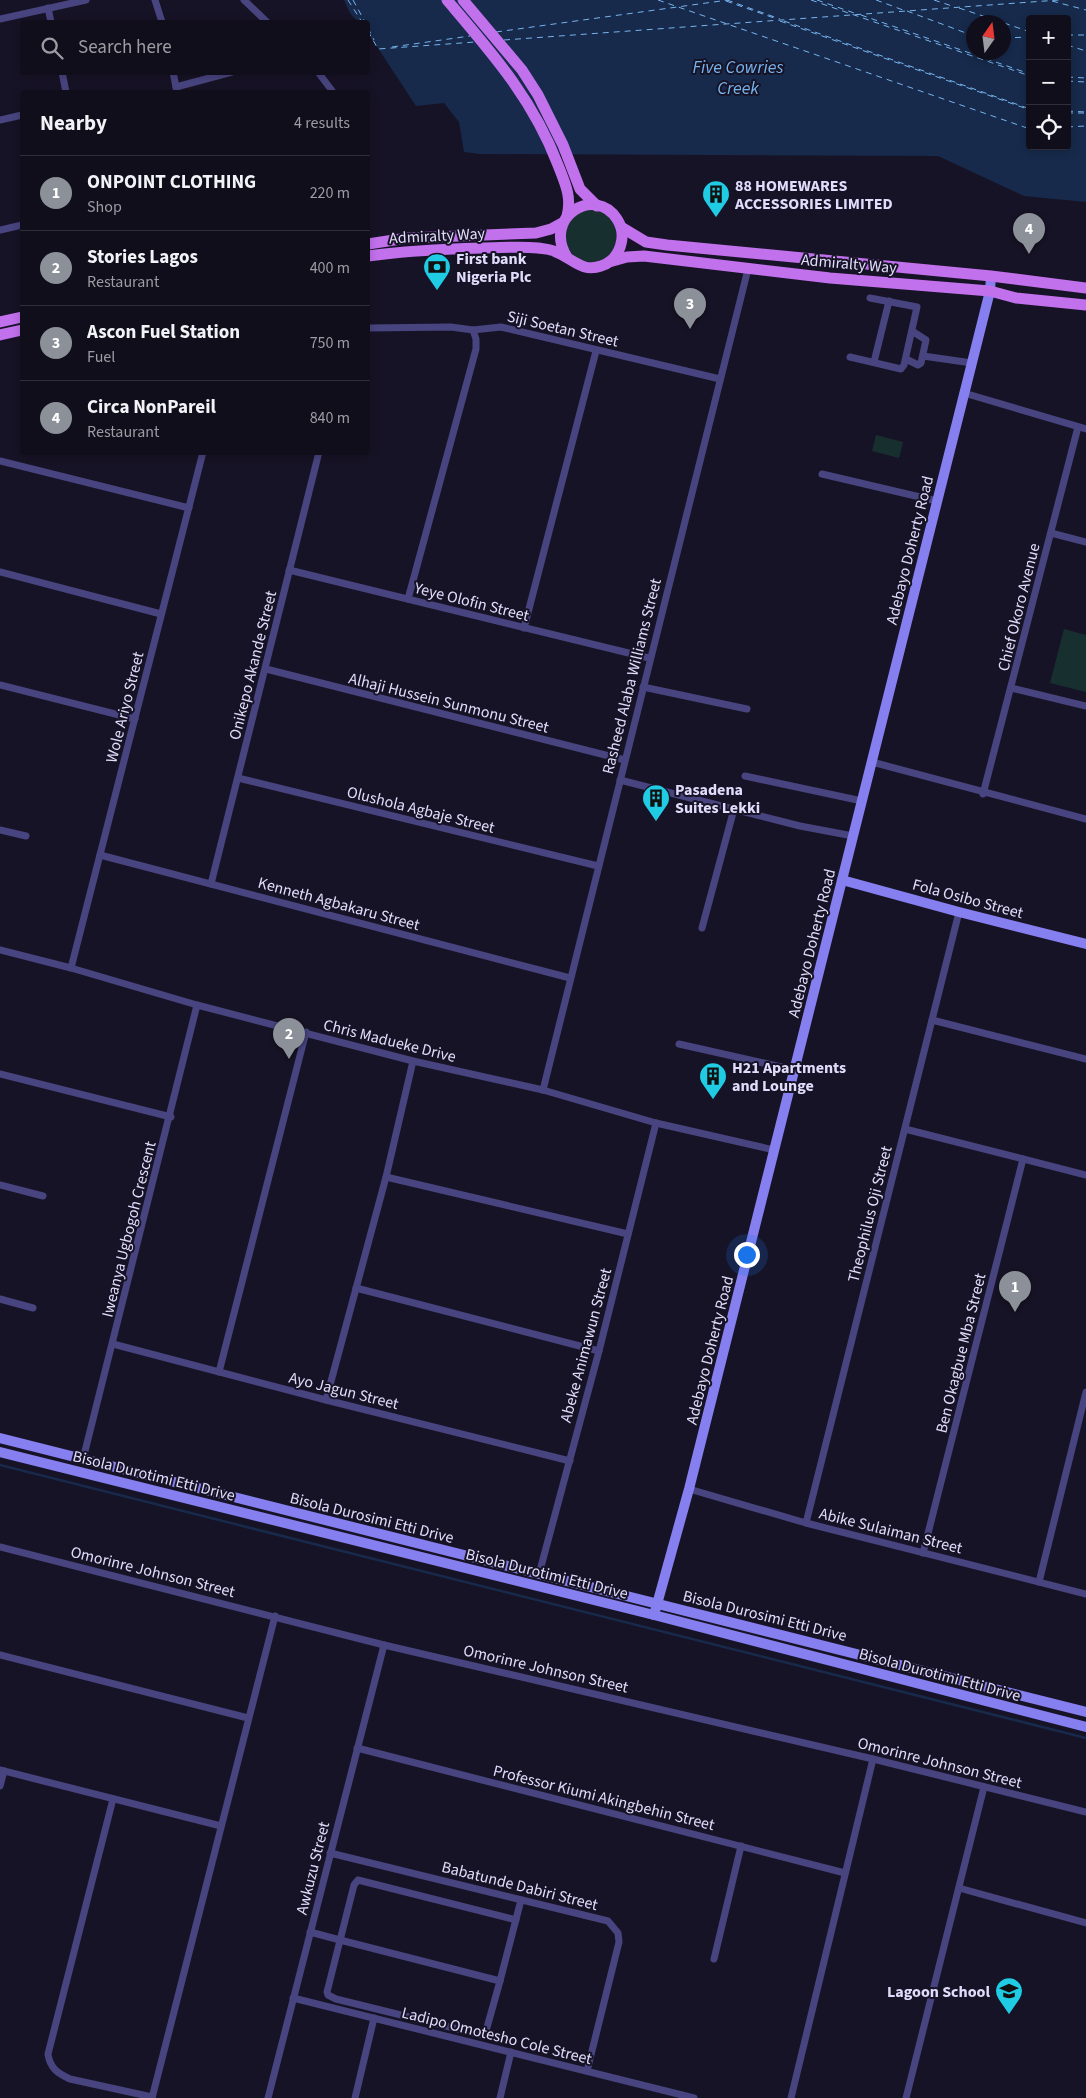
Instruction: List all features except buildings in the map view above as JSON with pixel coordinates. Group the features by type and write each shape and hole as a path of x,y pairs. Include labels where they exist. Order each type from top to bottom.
{"main road":[{"path":"447,0 512,78 527,101 571,184 597,206 612,213 621,227 621,246 609,262 591,268 582,267 567,257 560,240 570,200 571,184 563,145 538,94 522,70 463,0"},
{"path":"565,220 580,207 597,206"},
{"name":"Admiralty Way","path":"370,244 407,238 536,233 550,229 565,220"},
{"name":"Admiralty Way","path":"621,227 646,242 667,245 991,276 1086,288"},
{"name":"Admiralty Way","path":"370,256 398,252 519,247 550,250 567,257"},
{"name":"Admiralty Way","path":"609,262 627,257 644,256 748,269 990,291 1016,298 1086,305"},
{"name":"Adebayo Doherty Road","path":"654,1615 690,1489 990,291 991,276"},
{"path":"0,322 20,317"},
{"path":"0,335 20,330"},
{"name":"Fola Osibo Street","path":"842,880 1086,944"},
{"name":"Bisola Durosimi Etti Drive","path":"0,1438 1086,1712"},
{"name":"Bisola Durotimi Etti Drive","path":"0,1452 654,1615 1086,1727"}],"street":[{"path":"0,19 86,0"},
{"path":"155,0 161,20"},
{"path":"244,0 265,20"},
{"path":"48,8 51,20"},
{"path":"63,75 66,90"},
{"path":"174,75 177,90 223,75"},
{"path":"320,75 332,90"},
{"path":"0,120 20,115"},
{"path":"0,230 20,225"},
{"name":"Rasheed Alaba Williams Street","path":"543,1090 649,658 748,269"},
{"path":"850,357 901,369 906,359 917,307 870,298"},
{"path":"874,362 889,301"},
{"name":"Siji Soetan Street","path":"370,328 451,327 473,330 500,327 720,379"},
{"path":"408,599 476,349 476,339 473,330"},
{"path":"906,359 920,365 923,356 926,340 912,331"},
{"path":"524,628 596,350"},
{"path":"923,356 972,363"},
{"path":"964,393 1086,429"},
{"name":"Chief Okoro Avenue","path":"983,794 1078,427"},
{"name":"Wole Ariyo Street","path":"71,968 202,455"},
{"name":"Onikepo Akande Street","path":"211,884 318,455"},
{"path":"0,461 189,508"},
{"path":"822,474 937,501"},
{"path":"1051,533 1086,542"},
{"name":"Yeye Olofin Street","path":"289,570 649,658"},
{"path":"0,572 161,614"},
{"name":"Alhaji Hussein Sunmonu Street","path":"266,669 624,760"},
{"path":"0,685 135,719"},
{"path":"642,687 747,709"},
{"path":"1011,688 1086,706"},
{"path":"872,762 983,794 1086,819"},
{"path":"745,776 862,801"},
{"name":"Olushola Agbaje Street","path":"238,778 598,866"},
{"path":"620,780 800,826 853,836"},
{"path":"702,928 734,809"},
{"path":"0,830 26,836"},
{"name":"Kenneth Agbakaru Street","path":"100,855 570,978"},
{"name":"Theophilus Oji Street","path":"806,1523 959,912"},
{"name":"Chris Madueke Drive","path":"0,950 71,968 198,1005 413,1061 543,1090 656,1123 774,1150"},
{"name":"Iweanya Ugbogoh Crescent","path":"83,1459 198,1005"},
{"path":"932,1020 1086,1059"},
{"path":"219,1372 306,1032"},
{"path":"679,1044 794,1070"},
{"path":"326,1400 386,1177 413,1061"},
{"path":"0,1074 171,1117"},
{"name":"Abeke Animawun Street","path":"538,1574 570,1460 656,1123"},
{"path":"904,1130 1086,1175"},
{"name":"Ben Okagbue Mba Street","path":"923,1553 1023,1159"},
{"path":"386,1177 628,1234"},
{"path":"0,1185 43,1196"},
{"path":"356,1288 598,1351"},
{"path":"0,1299 33,1308"},
{"name":"Ayo Jagun Street","path":"112,1344 326,1400 570,1460"},
{"path":"1039,1582 1086,1392"},
{"name":"Abike Sulaiman Street","path":"690,1489 806,1523 1086,1594"},
{"name":"Omorinre Johnson Street","path":"0,1547 384,1645 872,1759 1086,1812"},
{"path":"114,1799 48,2054 49,2064 70,2079 152,2097 275,1616"},
{"name":"Awkuzu Street","path":"268,2098 384,1645"},
{"path":"0,1655 248,1718"},
{"name":"Professor Kiumi Akingbehin Street","path":"357,1748 845,1873"},
{"path":"791,2098 872,1759"},
{"path":"0,1786 2,1771 221,1826"},
{"path":"906,2098 984,1787"},
{"path":"714,1959 741,1846"},
{"name":"Babatunde Dabiri Street","path":"330,1853 608,1921 618,1933 618,1942 587,2071"},
{"path":"516,1920 358,1880 354,1885 327,1992 330,1997 336,1999 482,2035 486,2031 500,1981 516,1920 521,1900"},
{"path":"959,1888 1086,1923"},
{"path":"310,1932 500,1981"},
{"name":"Ladipo Omotesho Cole Street","path":"293,1998 694,2098"},
{"path":"355,2098 374,2018"},
{"path":"500,2098 511,2052"}],"green space":[{"path":"591,210 605,214 613,222 617,236 613,250 605,258 591,262 577,258 569,250 565,236 569,222 577,214"},
{"path":"876,435 903,442 899,458 872,451"},
{"path":"1064,629 1086,635 1086,692 1050,683"}],"water":[{"name":"Five Cowries Creek","path":"344,0 1086,0 1086,202 1024,196 938,156 480,154 464,152 459,122 444,103 416,106 370,36 370,20 358,20 352,16"}],"waterway":[{"path":"0,1465 1086,1738"}],"ferry route":[{"path":"348,0 361,20"},
{"path":"353,0 364,20"},
{"path":"658,0 1026,128"},
{"path":"727,0 780,19"},
{"path":"496,32 728,0"},
{"path":"811,0 1026,75"},
{"path":"817,0 857,14"},
{"path":"876,0 903,10"},
{"path":"934,0 955,7"},
{"path":"504,40 1059,0"},
{"path":"726,1 777,19"},
{"path":"1052,1 1086,10"},
{"path":"959,8 980,15"},
{"path":"907,11 966,33"},
{"path":"861,15 1026,73"},
{"path":"780,21 1026,109"},
{"path":"784,21 1026,108"},
{"path":"1011,25 1026,31"},
{"path":"370,32 374,40"},
{"path":"370,35 378,49 475,42"},
{"path":"1071,35 1086,35"},
{"path":"392,47 470,36"},
{"path":"1011,38 1026,37"},
{"path":"1071,46 1086,51"},
{"path":"1071,77 1086,78"},
{"path":"1071,81 1086,82"},
{"path":"1071,111 1086,112"},
{"path":"1071,113 1086,113"},
{"path":"1071,127 1086,126"}],"place":[{"name":"88 HOMEWARES ACCESSORIES LIMITED","path":"716,218"},
{"name":"Circa NonPareil","path":"1029,254"},
{"name":"First bank Nigeria Plc","path":"437,291"},
{"name":"Ascon Fuel Station","path":"690,329"},
{"name":"Pasadena Suites Lekki","path":"656,822"},
{"name":"Stories Lagos","path":"289,1059"},
{"name":"H21 Apartments and Lounge","path":"713,1100"},
{"name":"ONPOINT CLOTHING","path":"1015,1312"},
{"name":"Lagoon School","path":"1009,2015"}]}
